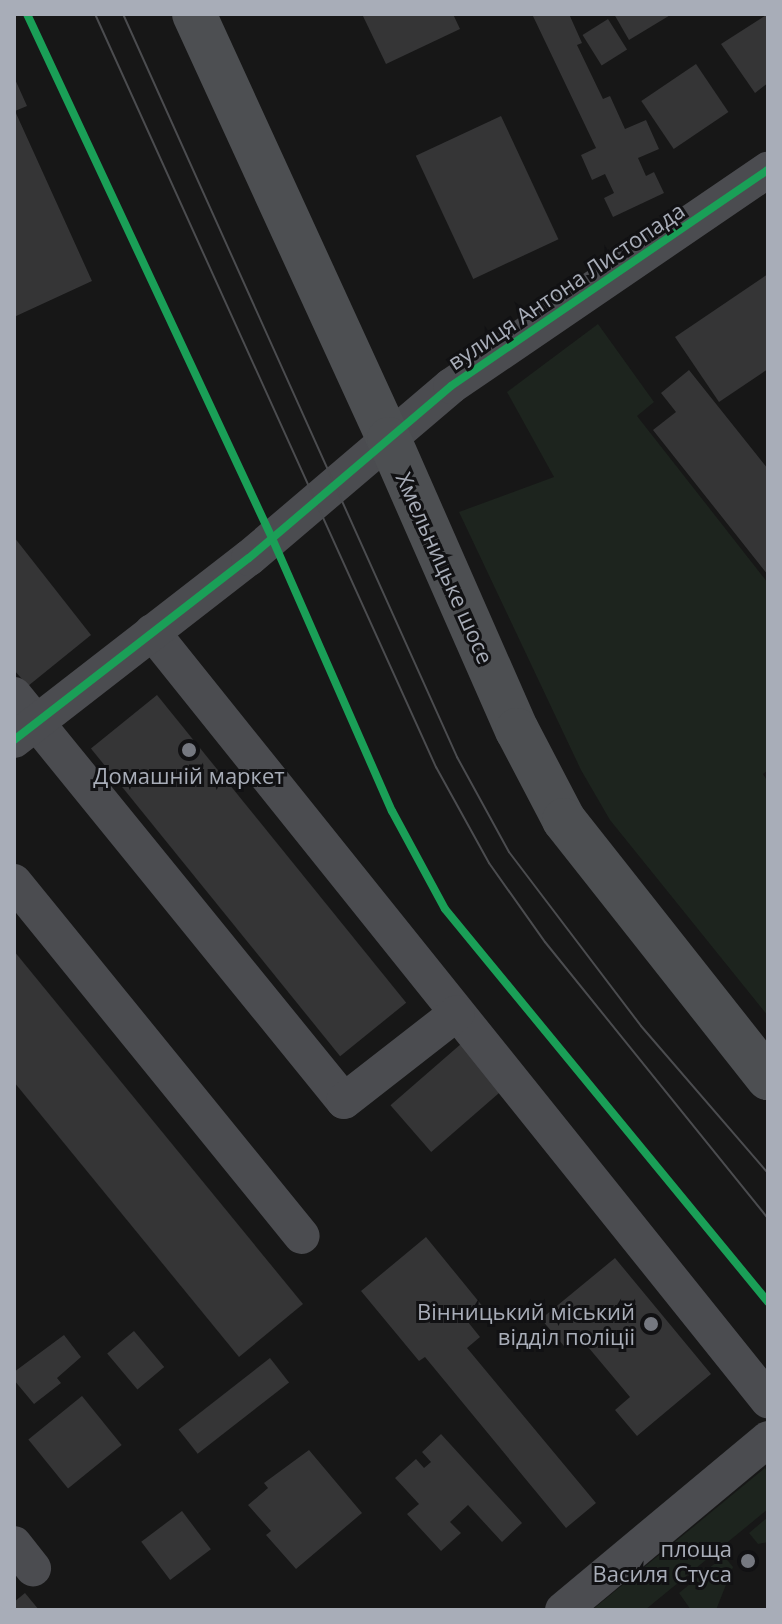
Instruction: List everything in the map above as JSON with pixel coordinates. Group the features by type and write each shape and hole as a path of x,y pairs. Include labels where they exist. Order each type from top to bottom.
{"main road":[{"name":"Хмельницьке шосе","path":"194,14 389,439 517,730 564,820 768,1078"}],"street":[{"name":"вулиця Антона Листопада","path":"26,731 249,558 451,386 768,170"},
{"path":"152,632 768,1400"},
{"path":"14,695 26,731 344,1101 457,1013"},
{"path":"14,882 302,1236"},
{"path":"563,1610 768,1439"}],"shaded area":[{"path":"598,324 654,402 637,416 768,583 768,770 763,774 768,782 768,1016 610,820 581,770 459,512 554,477 507,392"},
{"path":"765,1468 768,1472 768,1509 645,1610 592,1610"},
{"path":"768,1517 768,1542 758,1544 749,1533"},
{"path":"724,1556 733,1567 716,1610 691,1610 679,1593"}],"building":[{"path":"362,14 453,14 460,29 386,64"},
{"path":"532,14 569,14 582,43 577,45 603,99 610,96 625,129 646,120 659,149 638,158 646,176 654,172 664,193 613,217 604,198 614,193 605,174 592,180 581,155 596,148"},
{"path":"614,14 672,14 629,40"},
{"path":"768,14 768,83 755,93 721,44"},
{"path":"608,19 627,50 602,65 583,35"},
{"path":"696,64 728,112 674,149 641,101"},
{"path":"14,77 27,106 15,111 92,281 14,317"},
{"path":"501,116 558,239 473,279 416,156"},
{"path":"768,274 768,369 719,402 675,337"},
{"path":"689,370 768,469 768,575 653,430 676,412 661,393"},
{"path":"14,537 91,635 28,686 14,670"},
{"path":"157,695 406,1003 340,1056 91,748"},
{"path":"14,951 303,1304 239,1357 14,1082"},
{"path":"469,1037 510,1084 431,1152 391,1105"},
{"path":"426,1237 484,1308 468,1322 480,1337 467,1348 596,1503 566,1528 425,1357 419,1361 361,1291"},
{"path":"615,1258 711,1374 637,1436 615,1410 630,1397 578,1335 564,1346 541,1319"},
{"path":"134,1331 164,1367 137,1390 107,1353"},
{"path":"64,1335 81,1357 57,1378 61,1383 34,1404 14,1380 14,1372"},
{"path":"270,1358 289,1382 198,1454 179,1429"},
{"path":"82,1396 122,1445 68,1488 28,1439"},
{"path":"441,1434 522,1523 502,1542 468,1505 450,1522 461,1533 441,1551 407,1514 419,1504 395,1478 416,1459 424,1468 431,1462 422,1452"},
{"path":"309,1450 362,1513 296,1569 266,1535 271,1531 248,1505 268,1488 264,1483"},
{"path":"182,1511 211,1549 170,1580 141,1542"},
{"path":"25,1593 39,1610 14,1610 14,1602"}],"tram line":[{"path":"95,14 436,767 489,863 545,942 768,1218"},
{"path":"123,14 457,757 509,852 641,1026 768,1173"}],"cycle path":[{"path":"27,14 272,538 392,811 445,909 768,1302"},
{"path":"14,740 249,558 451,386 768,170"}],"place":[{"name":"Домашній маркет","path":"189,750"},
{"name":"Вінницький міський відділ поліціі","path":"651,1324"},
{"name":"площа Василя Стуса","path":"748,1561"}]}
